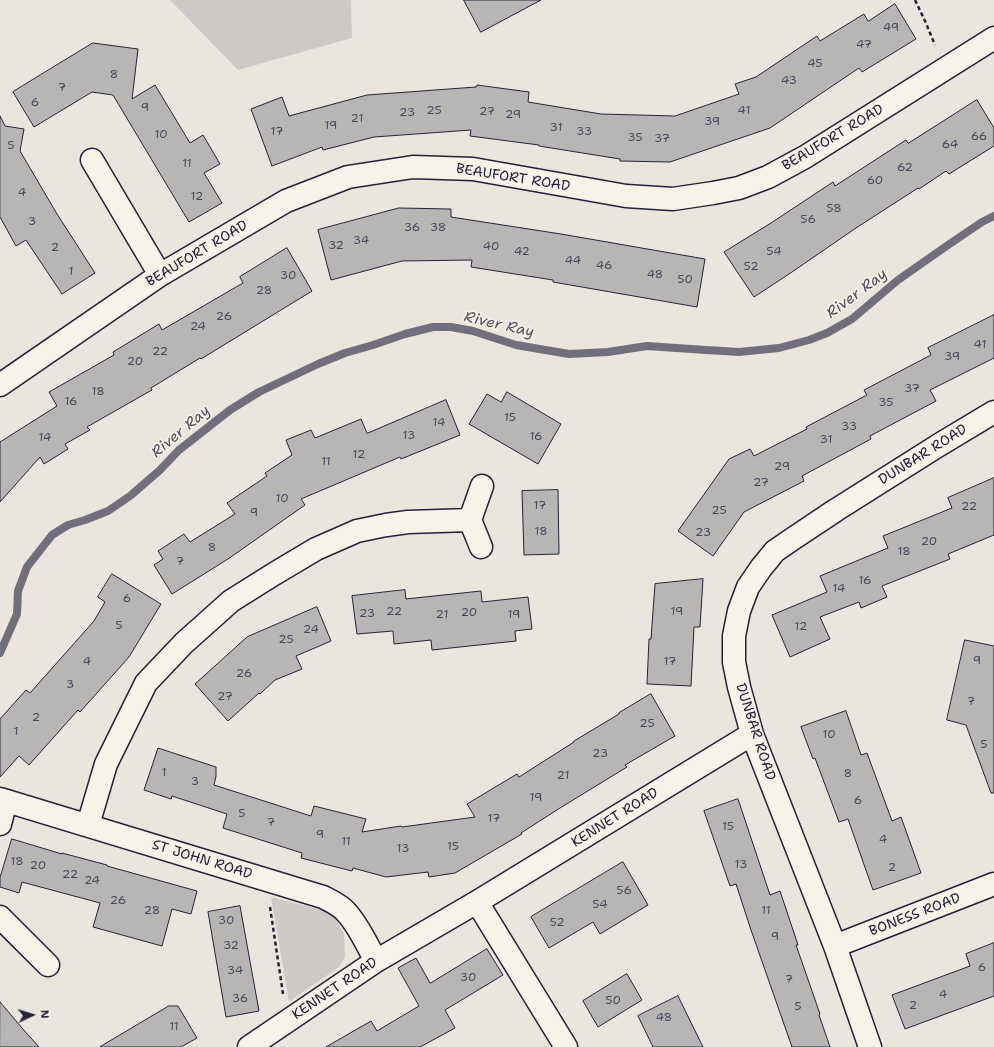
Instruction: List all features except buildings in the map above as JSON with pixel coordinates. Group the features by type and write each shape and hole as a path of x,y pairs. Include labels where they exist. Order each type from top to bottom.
{"street":[{"name":"BEAUFORT ROAD","path":"0,385 160,275 286,201 348,177 413,167 473,169 626,196 673,198 739,188 768,177 805,157 994,38"},
{"path":"92,160 160,275"},
{"name":"DUNBAR ROAD","path":"870,1047 835,946 752,734 739,687 734,662 734,636 739,612 748,587 761,568 775,552 794,538 939,445 994,412"},
{"path":"481,547 470,520 482,486"},
{"path":"88,825 106,764 146,683 184,644 231,601 316,549 357,531 408,522 470,520"},
{"name":"KENNET ROAD","path":"255,1045 376,961 477,902 752,734"},
{"path":"0,824 3,800"},
{"name":"ST JOHN ROAD","path":"3,800 323,896 346,912 376,961"},
{"name":"BONESS ROAD","path":"835,946 994,884"},
{"path":"477,902 566,1047"},
{"path":"0,917 48,965"}],"path":[{"path":"914,0 925,21 945,68"},
{"path":"266,879 285,1007 292,1018"}],"shaded area":[{"path":"170,0 351,0 352,38 238,70"},
{"path":"271,897 325,911 335,918 344,934 345,957 339,967 289,1002"}],"waterway":[{"name":"River Ray","path":"0,653 17,614 18,591 27,567 52,535 68,525 108,511 130,496 160,470 179,450 230,410 259,392 318,364 345,353 405,334 433,327 451,327 473,331 516,345 569,354 608,352 647,346 739,352 779,348 809,340 827,333 852,319 898,280 982,222 994,216"}]}
